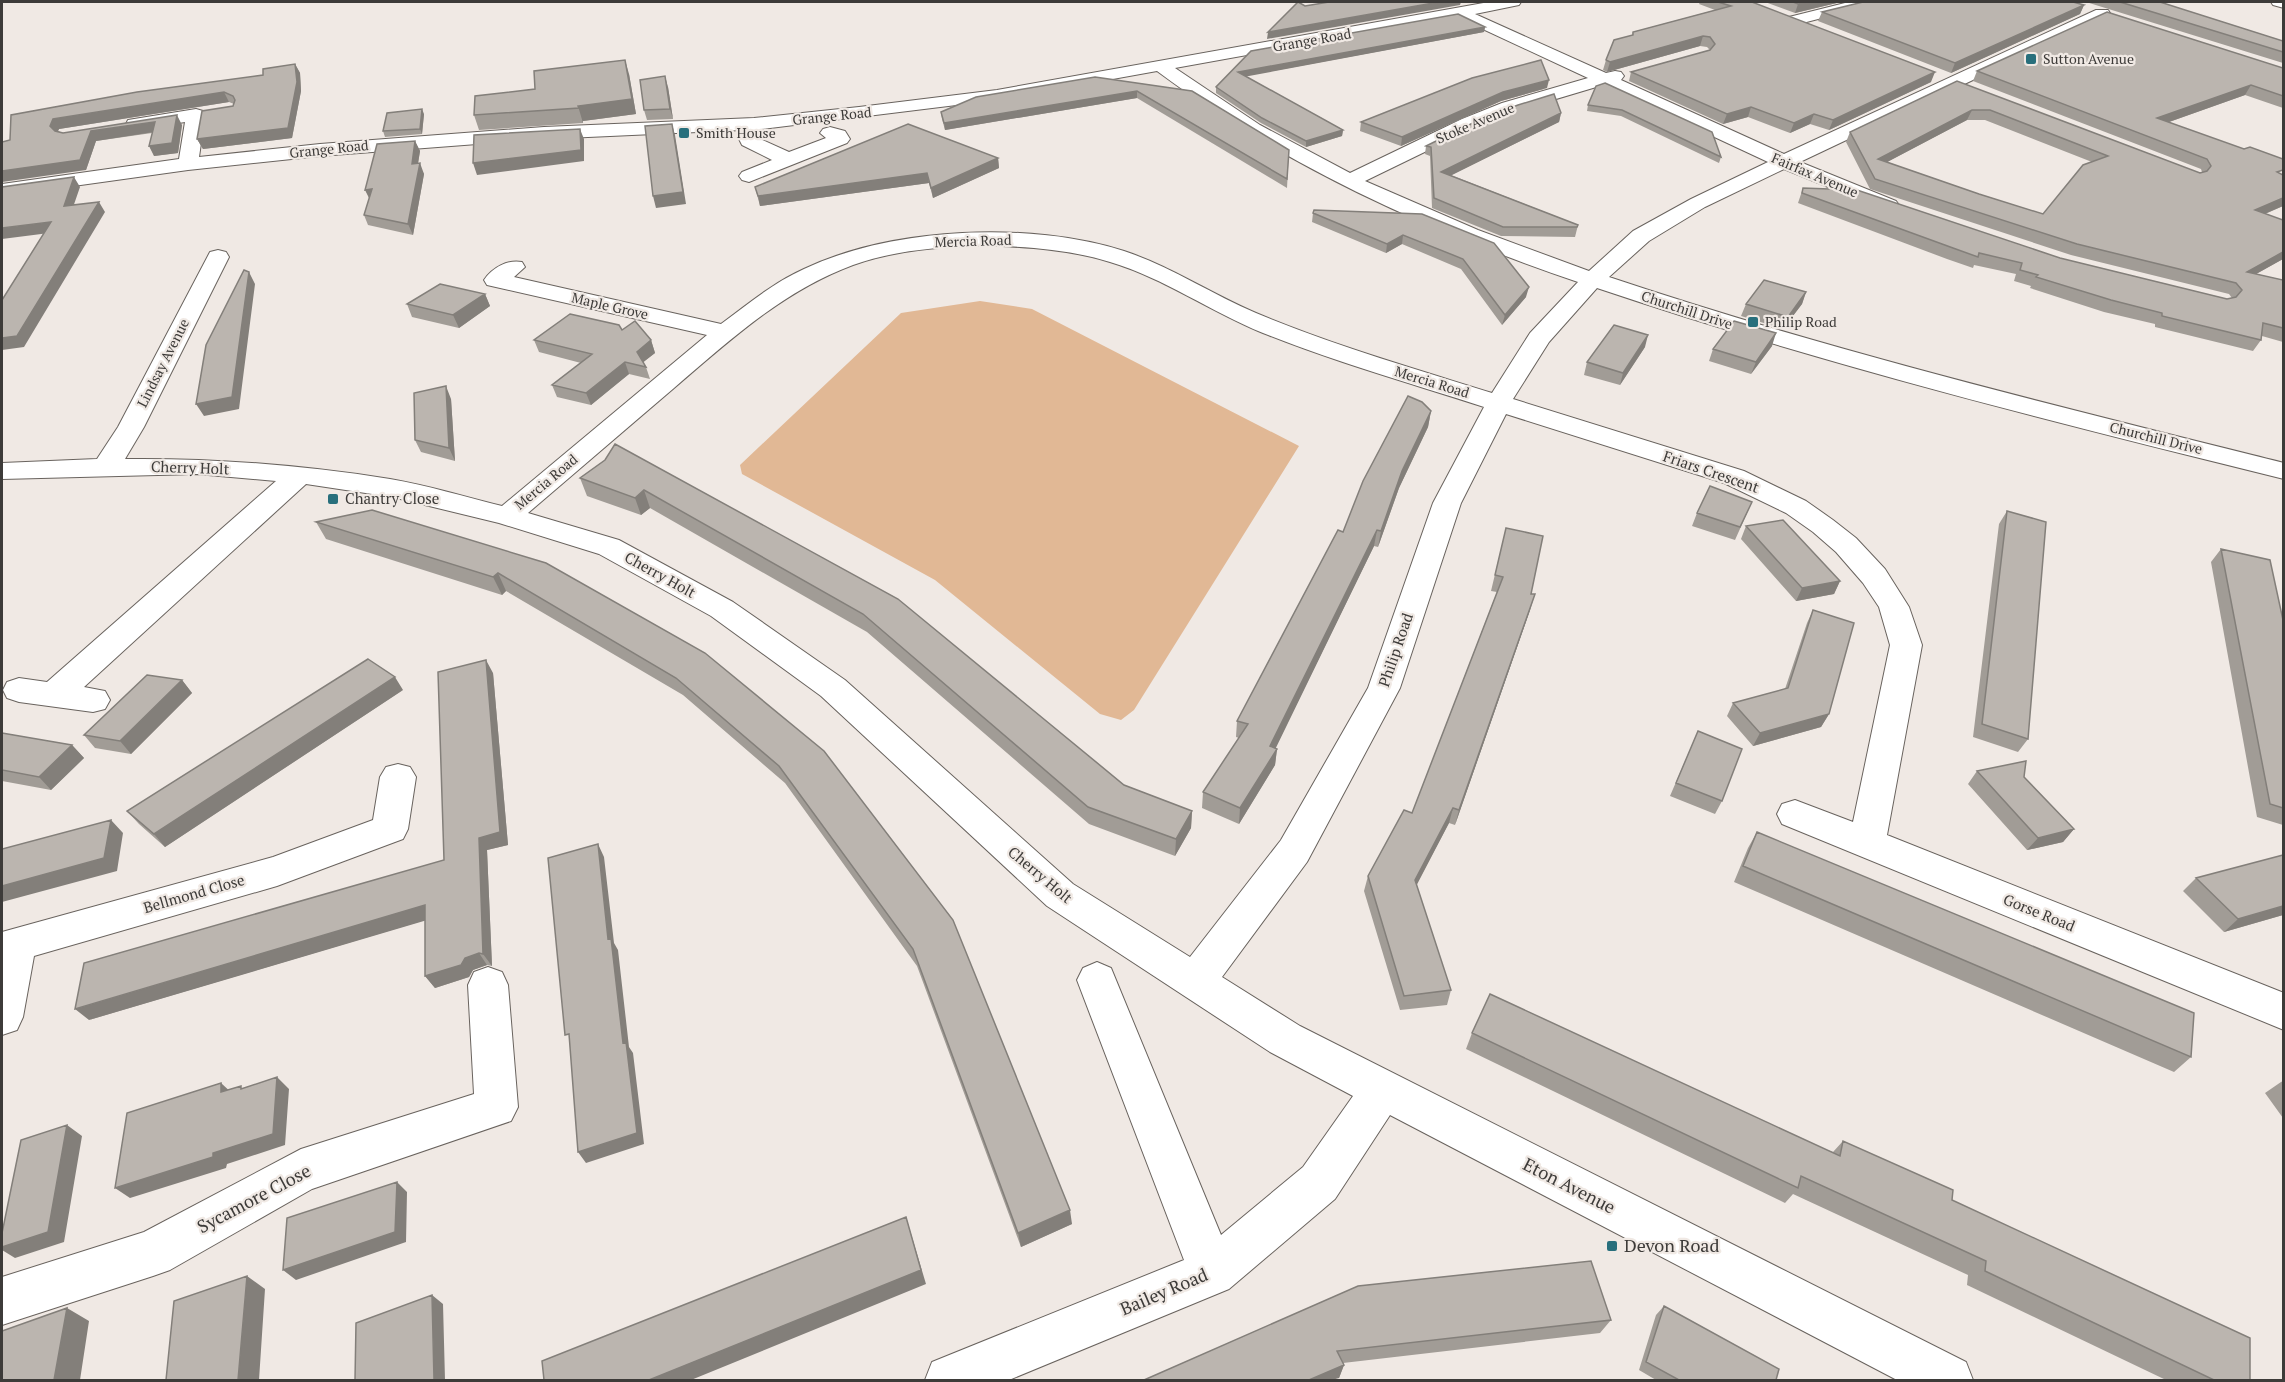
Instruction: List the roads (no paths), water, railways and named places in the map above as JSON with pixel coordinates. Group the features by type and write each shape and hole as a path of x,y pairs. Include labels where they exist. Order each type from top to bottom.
{"street":[{"name":"Grange Road","path":"2,190 188,164 445,139 754,124 986,97 1513,2"},
{"path":"1795,20 1866,2"},
{"path":"2279,2 2283,3"},
{"name":"Philip Road","path":"1195,982 1294,851 1384,688 1447,503 1499,402 1539,338 1592,280 1641,236 1698,202 1953,81 2108,15 2074,4"},
{"name":"Fairfax Avenue","path":"1461,13 1784,162 1903,210"},
{"path":"1776,13 1827,32"},
{"name":"Churchill Drive","path":"1162,67 1213,104 1269,139 1350,181 1475,236 1592,280 1892,372 2283,471"},
{"name":"Stoke Avenue","path":"1350,181 1469,123 1509,107 1637,70"},
{"path":"114,127 218,112"},
{"path":"188,164 196,115"},
{"path":"754,124 748,137 749,141 771,153 790,159"},
{"path":"749,176 840,138 830,133"},
{"name":"Mercia Road","path":"507,516 724,332 781,290 813,273 848,259 884,250 950,240 984,238 1043,241 1090,250 1125,260 1280,332 1369,363 1499,402"},
{"name":"Lindsay Avenue","path":"106,467 131,426 218,257"},
{"name":"Maple Grove","path":"496,280 724,332"},
{"name":"Friars Crescent","path":"1499,402 1734,477 1764,490 1796,507 1823,526 1846,545 1874,576 1894,608 1906,645 1867,843"},
{"name":"Cherry Holt","path":"2,471 197,466 300,474 392,488 507,516 609,547 722,609 833,688 1060,895 1195,982"},
{"path":"54,695 300,474"},
{"path":"19,690 93,699"},
{"name":"Bellmond Close","path":"2,1017 16,944 277,871 390,829 398,777"},
{"name":"Gorse Road","path":"1795,814 2283,1012"},
{"path":"1097,980 1212,1272"},
{"name":"Eton Avenue","path":"1195,982 1285,1039 1382,1091 1948,1380"},
{"name":"Sycamore Close","path":"2,1301 153,1253 302,1171 496,1107 488,986"},
{"name":"Bailey Road","path":"950,1380 1212,1272 1319,1183 1382,1091"}],"place":[{"name":"Sutton Avenue","path":"2031,59"},
{"name":"Smith House","path":"684,133"},
{"name":"Philip Road","path":"1753,322"},
{"name":"Chantry Close","path":"333,499"},
{"name":"Devon Road","path":"1612,1246"}]}
